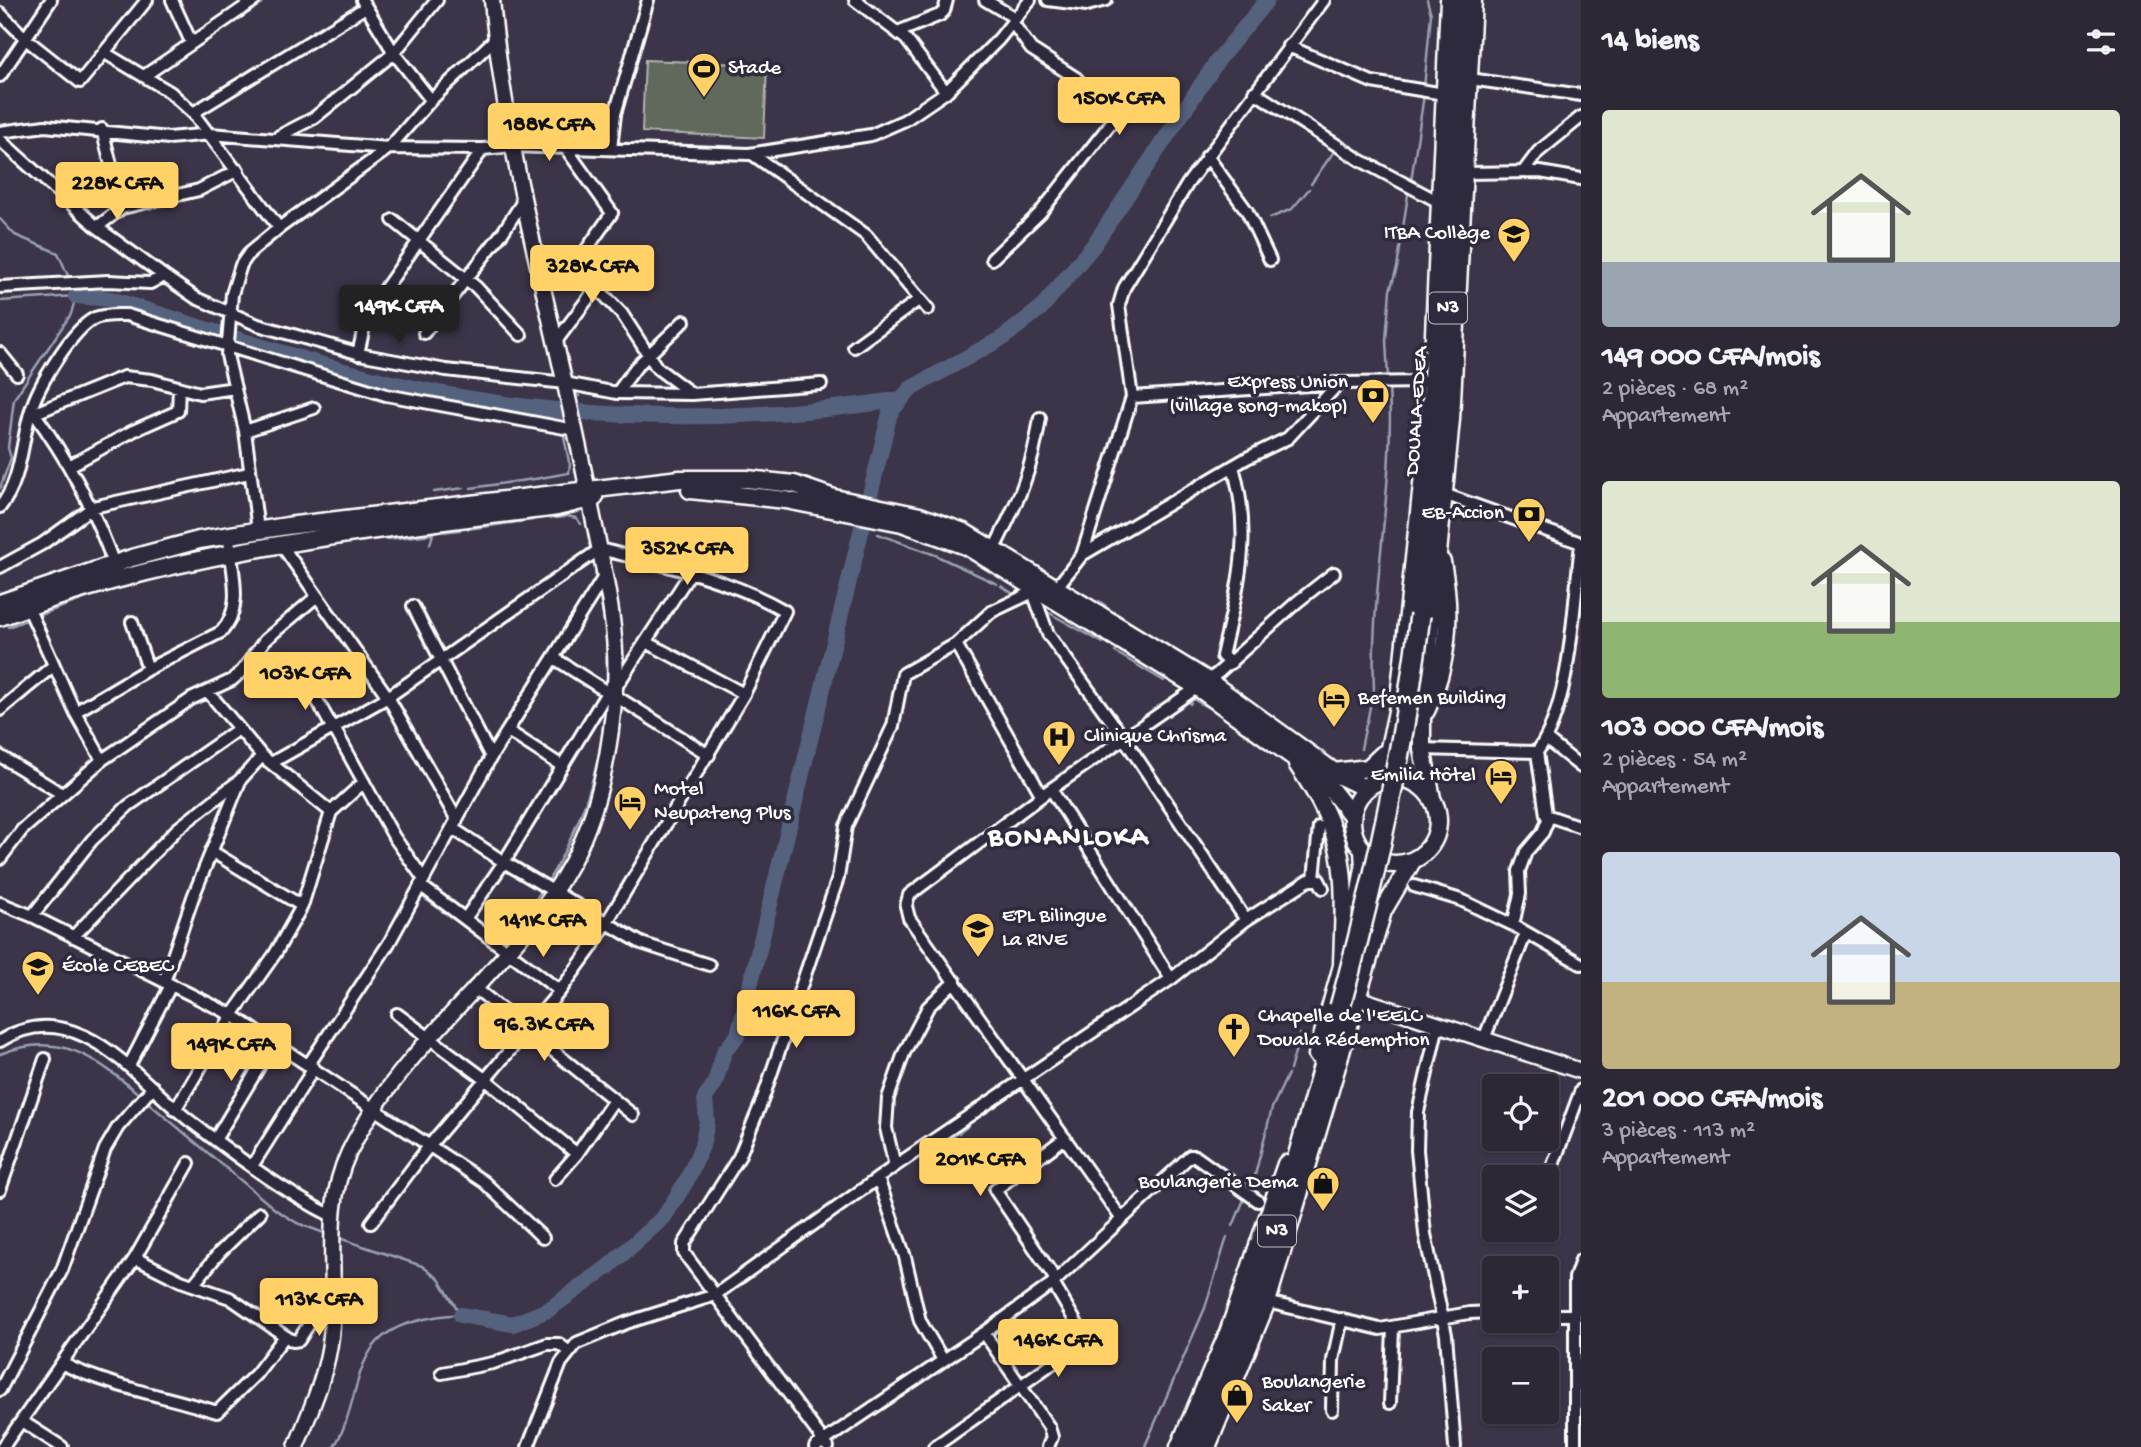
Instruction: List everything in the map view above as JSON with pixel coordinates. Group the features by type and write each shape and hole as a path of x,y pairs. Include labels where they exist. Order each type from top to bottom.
{"highway":[{"name":"DOUALA-EDEA","path":"1349,1003 1402,746 1420,615 1445,375 1460,0"},
{"name":"N3","path":"1192,1447 1266,1265 1349,1003"}],"main road":[{"path":"296,1447 319,1391 328,1357 333,1285 332,1220 343,1167 372,1109 506,951 574,859 590,824 605,765 613,688 606,575 557,340 512,146 495,39 492,0"},
{"path":"1179,1447 1228,1333 1284,1172 1362,887 1363,850 1354,834 1352,816 1356,801 1383,767 1390,743 1411,598 1432,383 1449,0"},
{"path":"1207,1447 1267,1302 1349,1003 1383,911 1413,860 1427,849 1436,834 1438,816 1422,749 1422,719 1458,324 1473,0"},
{"path":"0,603 114,564 199,540 258,530 588,494 709,490 833,503 943,523 994,549 1043,587"},
{"path":"0,617 117,578 229,553 281,543 557,507 588,494"},
{"path":"891,515 957,542 1043,587 1202,684 1334,772 1367,787"},
{"path":"1202,684 1322,778 1352,816"},
{"path":"1334,772 1368,768 1382,757 1390,743"},
{"path":"1289,754 1325,806 1339,844 1345,881 1342,964"},
{"path":"1367,787 1385,778 1403,778 1420,785 1432,798"},
{"path":"1363,850 1386,863 1413,860"},
{"path":"1349,1003 1438,1025 1581,1071"}],"street":[{"path":"0,76 27,40 51,0"},
{"path":"0,13 27,40 78,82 82,81 146,0"},
{"path":"172,0 191,42"},
{"path":"144,76 255,0"},
{"path":"276,137 314,118 394,53 437,0"},
{"path":"611,149 615,114 648,0"},
{"path":"855,0 898,32 946,92"},
{"path":"898,32 940,15 947,0"},
{"path":"985,0 1013,20 1031,49 1076,78 1091,95 1115,113 1115,118 1040,213 992,259"},
{"path":"0,132 46,126 102,129 169,138 210,134 276,137 389,148 483,149 512,146 752,154 871,135 911,116 946,92 1030,0"},
{"path":"1048,0 1087,5 1106,0"},
{"path":"1082,555 1132,397 1119,304 1121,296 1207,156 1324,0"},
{"path":"193,113 364,4 394,53 430,100"},
{"path":"258,530 245,430 227,342 235,279 241,265 250,252 279,228 389,148 430,100 495,39"},
{"path":"1288,46 1372,82 1444,94"},
{"path":"105,53 170,92 193,113 279,228"},
{"path":"1470,79 1581,95"},
{"path":"1254,92 1360,160 1439,202"},
{"path":"1523,172 1538,152 1581,117"},
{"path":"102,129 122,208"},
{"path":"0,140 97,226 196,298 230,317 358,354 567,388 617,393 692,394 821,384"},
{"path":"565,147 612,213 570,273"},
{"path":"358,354 368,316 483,149"},
{"path":"752,154 866,235 928,309"},
{"path":"1207,156 1247,211 1270,260"},
{"path":"97,226 122,208 191,193 237,170"},
{"path":"1465,173 1523,172 1569,175 1581,180"},
{"path":"424,333 464,277 503,232 523,201"},
{"path":"393,220 464,277 521,335"},
{"path":"537,255 596,288 622,314 657,368 692,394"},
{"path":"0,287 108,281 150,283 164,276"},
{"path":"557,340 596,288"},
{"path":"854,347 920,299"},
{"path":"0,506 13,487 40,388 72,339 94,319 111,314 127,315 227,342 386,396 575,426"},
{"path":"617,393 647,356 684,321"},
{"path":"0,353 17,374"},
{"path":"33,411 124,377 143,378 200,394 235,388"},
{"path":"1132,397 1339,383 1432,383"},
{"path":"1258,1201 1192,1155 1054,1281 822,1445 684,1253 684,1244 734,1167 762,1101 838,878 846,826 893,726 903,674 956,644 991,612 1043,587 1082,555 1233,466 1295,433 1339,383"},
{"path":"71,465 133,431 178,411 179,388"},
{"path":"245,430 314,408"},
{"path":"33,411 71,465 93,507 114,564"},
{"path":"994,549 1026,485 1035,455 1040,418"},
{"path":"1231,663 1222,656 1244,542 1244,516 1233,466"},
{"path":"0,567 42,544 93,507 249,473"},
{"path":"1444,494 1581,544 1558,709 1546,739 1537,752 1544,812 1549,817 1581,827"},
{"path":"75,712 148,669 221,632 230,623 236,597 229,535"},
{"path":"281,543 388,697 455,824 503,862 606,924 651,947 709,965"},
{"path":"73,937 177,829 240,779 266,760 333,729 388,697 600,549 691,572 738,588 785,611 744,694 606,924 560,991 429,1146 371,1223"},
{"path":"465,919 562,766 691,572"},
{"path":"1121,1219 956,981 909,918 906,906 909,895 1231,663 1297,601 1334,573"},
{"path":"252,1166 377,963 491,757 606,575"},
{"path":"1043,587 1048,634 1125,740 1246,920"},
{"path":"0,857 22,830 102,760 191,699 209,693 242,671 265,640 316,597"},
{"path":"413,606 491,757"},
{"path":"27,607 75,712 102,760"},
{"path":"132,622 148,669"},
{"path":"646,642 744,694"},
{"path":"956,644 1047,793 1171,979"},
{"path":"1568,644 1581,645"},
{"path":"554,658 613,688 709,755"},
{"path":"0,710 53,666"},
{"path":"306,680 421,881 465,919 560,991"},
{"path":"209,693 237,730 266,760 331,812"},
{"path":"32,916 92,840 128,806 237,730"},
{"path":"508,731 562,766"},
{"path":"1546,739 1581,767"},
{"path":"1422,749 1537,752"},
{"path":"0,756 62,794"},
{"path":"130,1064 167,983 212,851 240,779"},
{"path":"175,1110 232,1015 275,954 302,906 331,812 364,782"},
{"path":"1513,925 1520,894 1519,871 1526,852 1543,832 1549,817"},
{"path":"1314,878 1319,827"},
{"path":"212,851 302,906"},
{"path":"528,1447 568,1351 577,1343 626,1323 715,1295 895,1166 1171,979 1246,920 1314,878"},
{"path":"1314,878 1323,887"},
{"path":"1415,886 1461,900 1513,925 1581,964"},
{"path":"0,903 32,916 232,1015 312,1066 492,1189 543,1238"},
{"path":"1484,1039 1526,933"},
{"path":"895,1166 884,1114 888,1098 904,1053 928,1007 956,981"},
{"path":"474,988 633,1115"},
{"path":"397,1014 485,1079 577,1154"},
{"path":"1438,1025 1418,1112 1417,1150 1425,1234 1443,1317 1455,1447"},
{"path":"0,1041 31,1030 58,1030 87,1037 130,1064 175,1110 215,1140 332,1220"},
{"path":"215,1140 274,1042"},
{"path":"0,1190 45,1059"},
{"path":"0,1390 62,1270 105,1149 118,1127 153,1087"},
{"path":"1553,1165 1581,1090"},
{"path":"555,1179 577,1154 614,1100"},
{"path":"934,1447 1079,1345 1082,1338 1081,1331 1054,1281 995,1191 1065,1138"},
{"path":"3,1447 135,1258 189,1163"},
{"path":"878,1178 905,1256 920,1321 943,1360"},
{"path":"193,1285 219,1253 260,1213"},
{"path":"135,1258 193,1285 230,1298 293,1341 299,1340 333,1285"},
{"path":"1575,1447 1578,1342 1574,1315 1575,1278 1581,1260"},
{"path":"1267,1302 1342,1319 1371,1329 1393,1328 1443,1317 1482,1313"},
{"path":"1559,1314 1574,1315"},
{"path":"1332,1410 1333,1360 1342,1319"},
{"path":"1390,1403 1393,1328"},
{"path":"984,1333 1049,1427 1052,1437 1048,1447"},
{"path":"63,1364 115,1385 174,1398 217,1412 256,1374 285,1336"},
{"path":"443,1373 493,1363 547,1344 559,1344 568,1351"},
{"path":"23,1422 62,1447"}],"green space":[{"name":"Stade","path":"645,60 767,65 764,138 642,132"}],"waterway":[{"path":"229,24 266,0"},
{"path":"461,1315 513,1324 548,1310 608,1267 664,1217 687,1180 702,1146 707,1122 705,1098 715,1083 724,1052 738,1035 890,413 910,389 1004,337 1041,308 1093,246 1218,60 1267,0"},
{"path":"1424,88 1431,14 1427,0"},
{"path":"394,41 429,2"},
{"path":"1411,181 1424,95"},
{"path":"1311,184 1335,150"},
{"path":"1388,378 1386,340 1390,290 1397,268 1409,188"},
{"path":"1270,218 1292,209 1309,189"},
{"path":"0,219 15,235 58,253 70,280"},
{"path":"866,244 874,252"},
{"path":"0,488 11,458 8,448 14,399 71,314 76,296 73,286"},
{"path":"0,301 76,296"},
{"path":"76,296 110,299 318,364 415,388 554,410 624,415 764,414 902,399"},
{"path":"1374,691 1375,615 1389,462 1389,385"},
{"path":"574,393 579,396"},
{"path":"562,407 563,416"},
{"path":"563,431 569,462"},
{"path":"569,473 570,464"},
{"path":"535,479 568,473"},
{"path":"471,488 534,479"},
{"path":"434,492 464,488"},
{"path":"567,516 576,518 581,524"},
{"path":"556,518 565,517"},
{"path":"468,529 533,520"},
{"path":"442,532 460,530"},
{"path":"388,539 433,534 430,544"},
{"path":"878,534 938,556"},
{"path":"348,542 372,539"},
{"path":"589,544 591,552"},
{"path":"939,557 997,584"},
{"path":"595,574 597,581"},
{"path":"1001,586 1017,596"},
{"path":"37,616 103,592"},
{"path":"599,592 606,633 607,683"},
{"path":"1099,601 1106,606"},
{"path":"1042,609 1103,643"},
{"path":"1116,613 1163,644"},
{"path":"8,627 31,618"},
{"path":"1115,652 1164,681"},
{"path":"1190,704 1193,699 1210,709"},
{"path":"1367,722 1370,707"},
{"path":"547,883 569,842 586,799 599,754 605,708"},
{"path":"1155,725 1163,718"},
{"path":"1361,749 1366,724"},
{"path":"1134,740 1141,734"},
{"path":"509,936 543,889"},
{"path":"421,896 482,939"},
{"path":"1121,910 1132,928"},
{"path":"1290,1070 1300,1034"},
{"path":"0,1054 21,1047 59,1047 92,1059 140,1095"},
{"path":"396,1090 414,1068"},
{"path":"1255,1175 1272,1108 1288,1074"},
{"path":"145,1100 276,1210 297,1223 327,1234"},
{"path":"959,1133 967,1127"},
{"path":"942,1146 955,1136"},
{"path":"921,1161 928,1156"},
{"path":"1248,1191 1253,1179"},
{"path":"1233,1226 1245,1197"},
{"path":"336,1237 422,1266 439,1279 461,1315"},
{"path":"1145,1446 1205,1308 1227,1237"},
{"path":"334,1447 350,1409 360,1372 377,1342 392,1330 413,1322 461,1315"}],"place":[{"name":"Stade","path":"704,99"},
{"name":"ITBA Collège","path":"1514,264"},
{"name":"Express Union (village song-makop)","path":"1373,425"},
{"name":"EB-Accion","path":"1529,544"},
{"name":"Befemen Building","path":"1334,729"},
{"name":"Clinique Chrisma","path":"1059,767"},
{"name":"Emilia Hôtel","path":"1501,806"},
{"name":"Motel Neupateng Plus","path":"630,832"},
{"name":"EPL Bilingue La RIVE","path":"978,959"},
{"name":"École CEBEC","path":"38,997"},
{"name":"Chapelle de l'EELC Douala Rédemption","path":"1234,1059"},
{"name":"Boulangerie Dema","path":"1323,1213"},
{"name":"Boulangerie Saker","path":"1237,1425"}],"district":[{"name":"BONANLOKA","path":"1069,838"}]}
